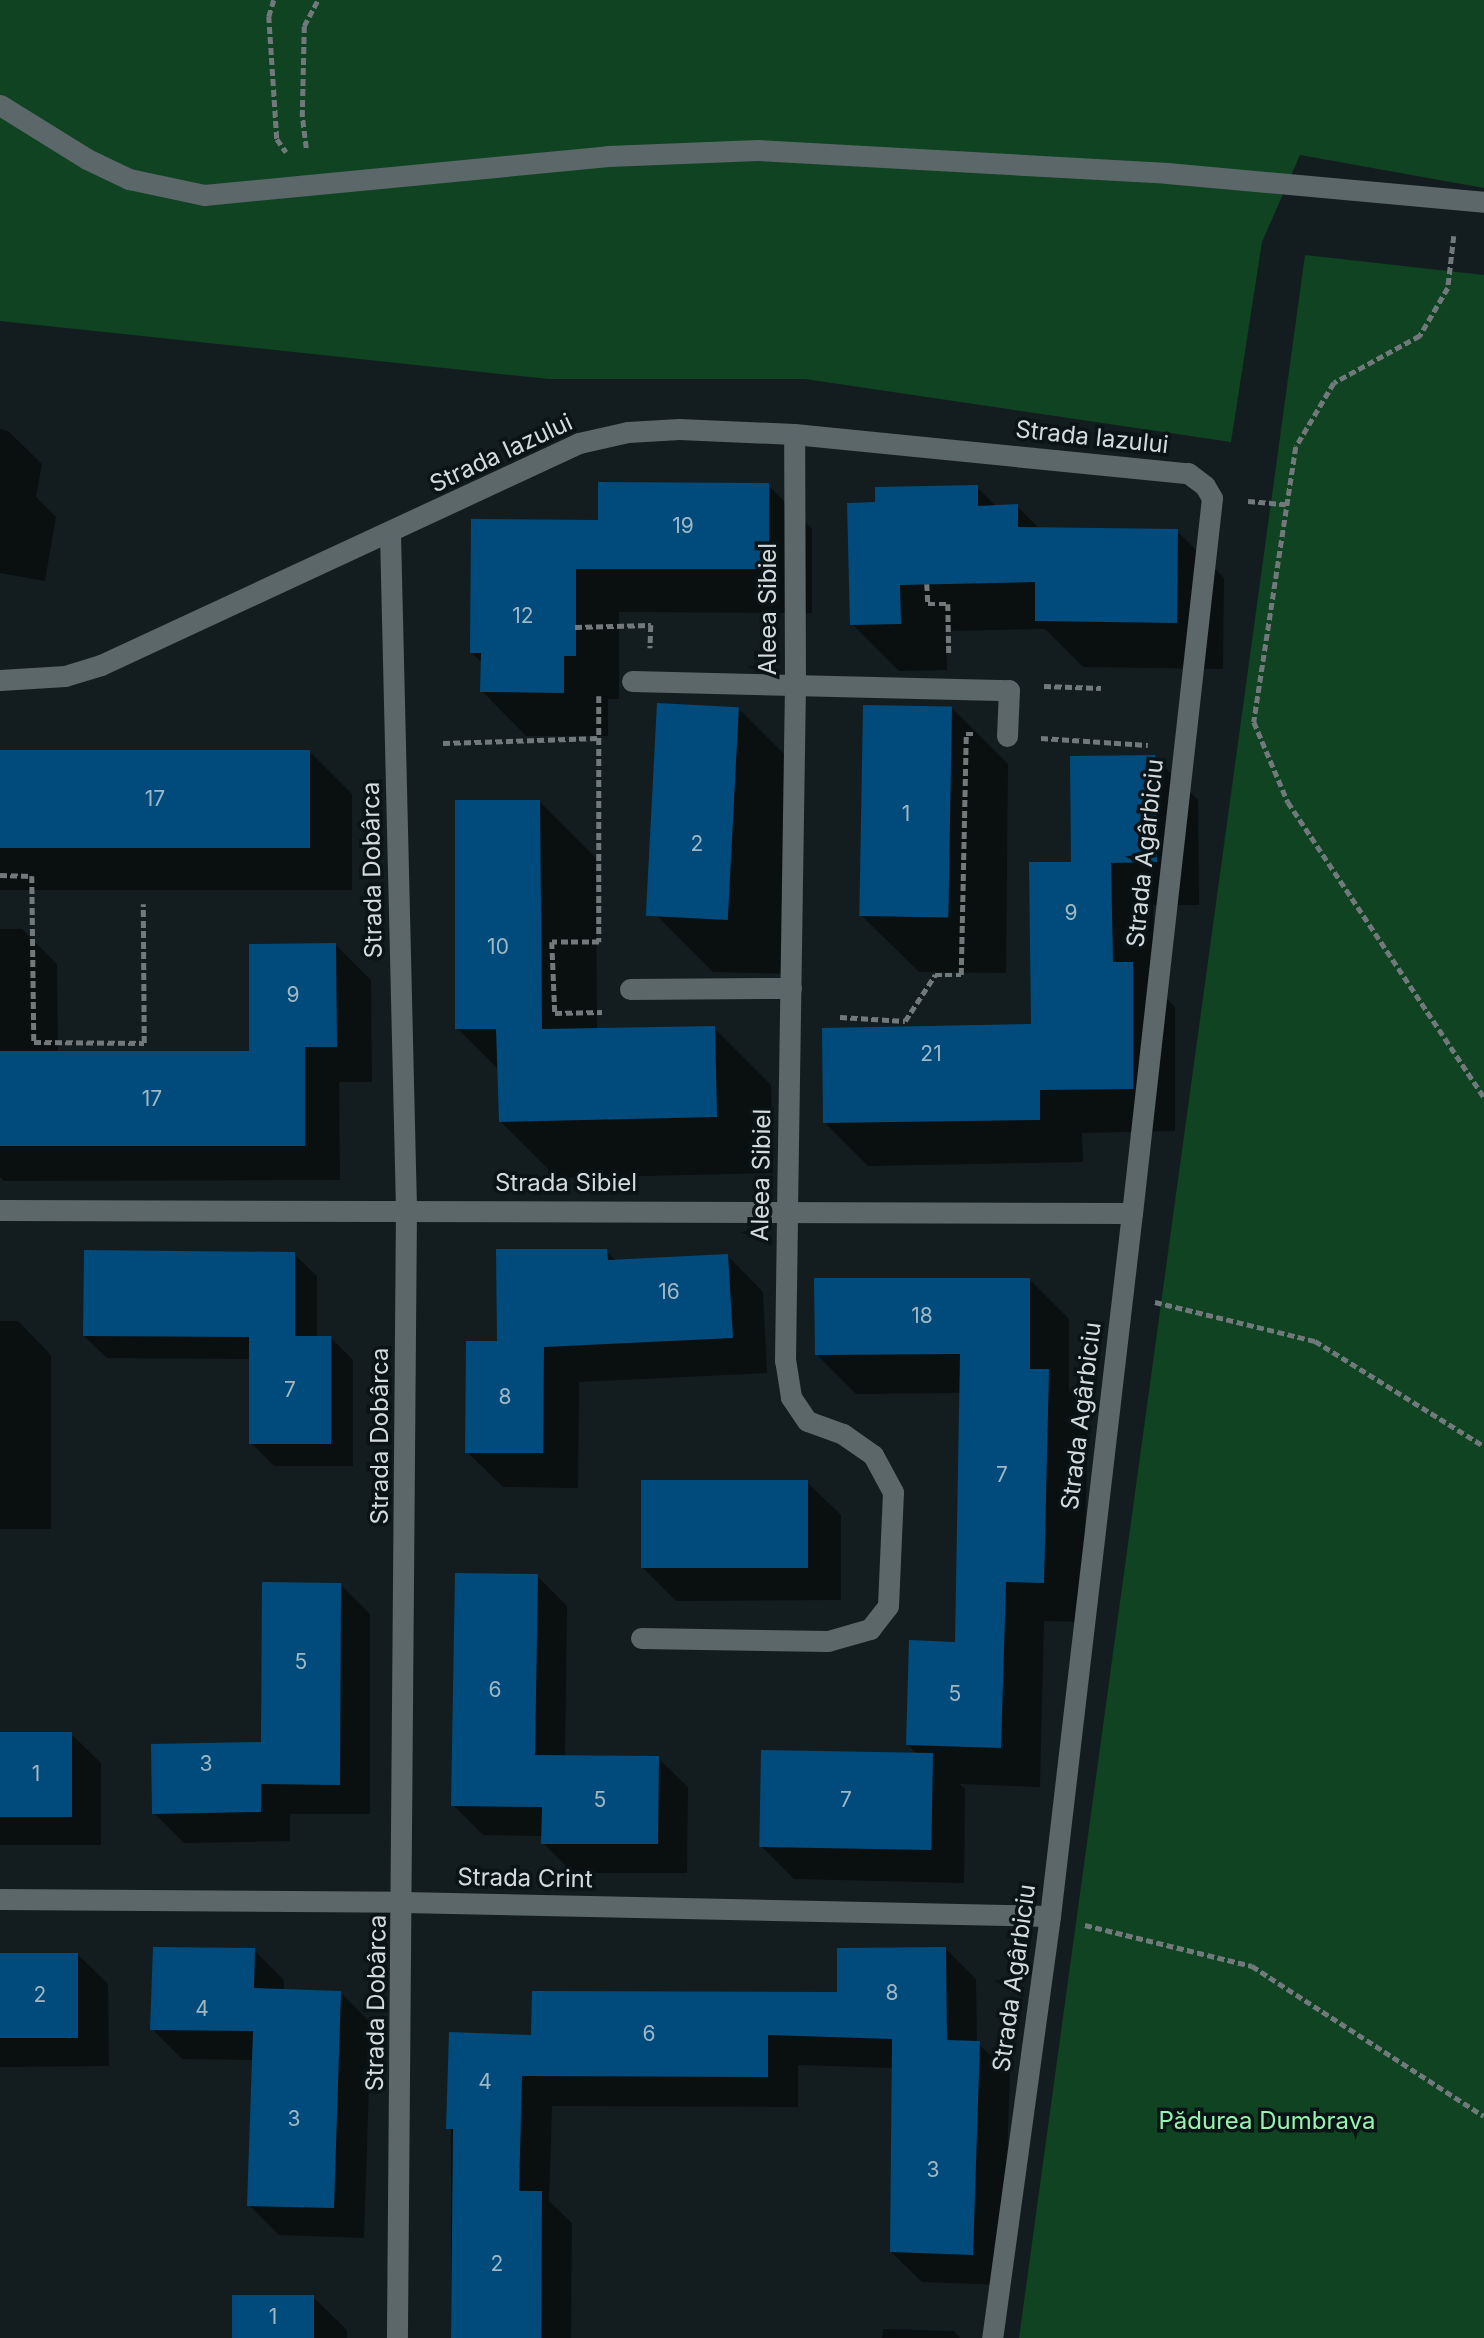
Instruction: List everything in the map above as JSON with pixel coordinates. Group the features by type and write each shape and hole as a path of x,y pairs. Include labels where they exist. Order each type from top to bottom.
{"street":[{"path":"0,105 87,159 129,179 170,190 204,195 310,187 608,156 758,150 1167,173 1484,202"},
{"name":"Strada Iazului","path":"0,680 65,676 101,665 390,534 579,443 628,432 679,429 794,434 1188,473 1212,498"},
{"name":"Aleea Sibiel","path":"641,1638 828,1641 870,1629 888,1606 893,1492 873,1455 843,1434 807,1421 791,1396 785,1361 795,682 794,434"},
{"name":"Strada Agârbiciu","path":"992,2338 1050,1916 1212,498"},
{"name":"Strada Dobârca","path":"390,534 406,1208 404,1902 397,2338"},
{"path":"632,681 795,682 1009,690 1007,736"},
{"path":"630,989 791,988"},
{"name":"Strada Sibiel","path":"0,1210 406,1208 1132,1213"},
{"name":"Strada Crint","path":"0,1899 404,1902 1050,1916"}],"path":[{"path":"274,0 269,16 277,139 310,187"},
{"path":"310,187 302,117 304,26 318,0"},
{"path":"1458,198 1448,288 1420,336 1334,383 1296,447 1254,722 1287,802 1484,1097"},
{"path":"927,584 928,604 948,604 949,669"},
{"path":"575,627 651,625 650,662"},
{"path":"598,688 599,942 552,942 555,1013 607,1012 607,1001"},
{"path":"840,1017 905,1021 935,975 961,975 966,734 1184,747"},
{"path":"443,743 599,738"},
{"path":"0,875 32,876 34,1042 144,1043 143,904"},
{"path":"1122,1294 1315,1341 1484,1446"},
{"path":"1050,1916 1252,1966 1484,2116"}],"green space":[{"path":"0,0 1484,0 1484,188 1300,155 1262,242 1231,442 805,379 549,379 0,321"},
{"name":"Pădurea Dumbrava","path":"1305,255 1484,275 1484,2338 1019,2338"}],"building":[{"path":"598,482 769,483 769,569 576,569 576,656 564,656 564,693 480,692 481,653 470,653 471,519 598,520"},
{"path":"978,485 978,506 1018,504 1018,527 1178,529 1177,623 1035,621 1035,582 900,585 901,624 850,625 847,503 875,502 875,487"},
{"path":"657,703 739,707 728,920 646,916"},
{"path":"863,705 952,707 948,918 859,916"},
{"path":"0,750 310,750 310,848 0,848"},
{"path":"1155,755 1157,862 1111,863 1113,962 1133,962 1133,1089 1040,1090 1040,1120 823,1123 822,1028 1031,1024 1029,862 1071,862 1070,756"},
{"path":"455,800 540,800 542,1029 715,1026 717,1117 499,1122 496,1029 455,1029"},
{"path":"336,943 337,1047 305,1047 305,1146 0,1146 0,1051 249,1051 249,944"},
{"path":"496,1249 607,1249 608,1260 728,1254 733,1338 544,1347 543,1453 465,1453 466,1341 497,1341"},
{"path":"84,1250 295,1252 295,1336 331,1336 331,1444 249,1444 249,1337 83,1336"},
{"path":"814,1278 1030,1278 1030,1369 1049,1369 1044,1583 1006,1582 1001,1748 906,1745 909,1640 955,1642 960,1354 815,1355"},
{"path":"641,1480 808,1480 808,1568 641,1568"},
{"path":"455,1573 538,1574 535,1755 659,1756 658,1844 541,1844 542,1807 451,1806"},
{"path":"262,1582 341,1583 340,1785 261,1784 261,1812 152,1814 151,1744 261,1742"},
{"path":"0,1732 72,1732 72,1817 0,1817"},
{"path":"761,1750 933,1753 931,1850 759,1847"},
{"path":"153,1947 255,1948 254,1988 341,1991 334,2208 247,2206 253,2031 150,2030"},
{"path":"946,1947 947,2040 980,2041 973,2255 890,2252 892,2039 768,2035 768,2077 522,2076 519,2191 542,2191 541,2338 451,2338 453,2129 446,2129 449,2032 531,2035 532,1991 837,1992 837,1948"},
{"path":"0,1953 78,1953 78,2038 0,2038"},
{"path":"232,2295 314,2295 314,2338 232,2338"}]}
